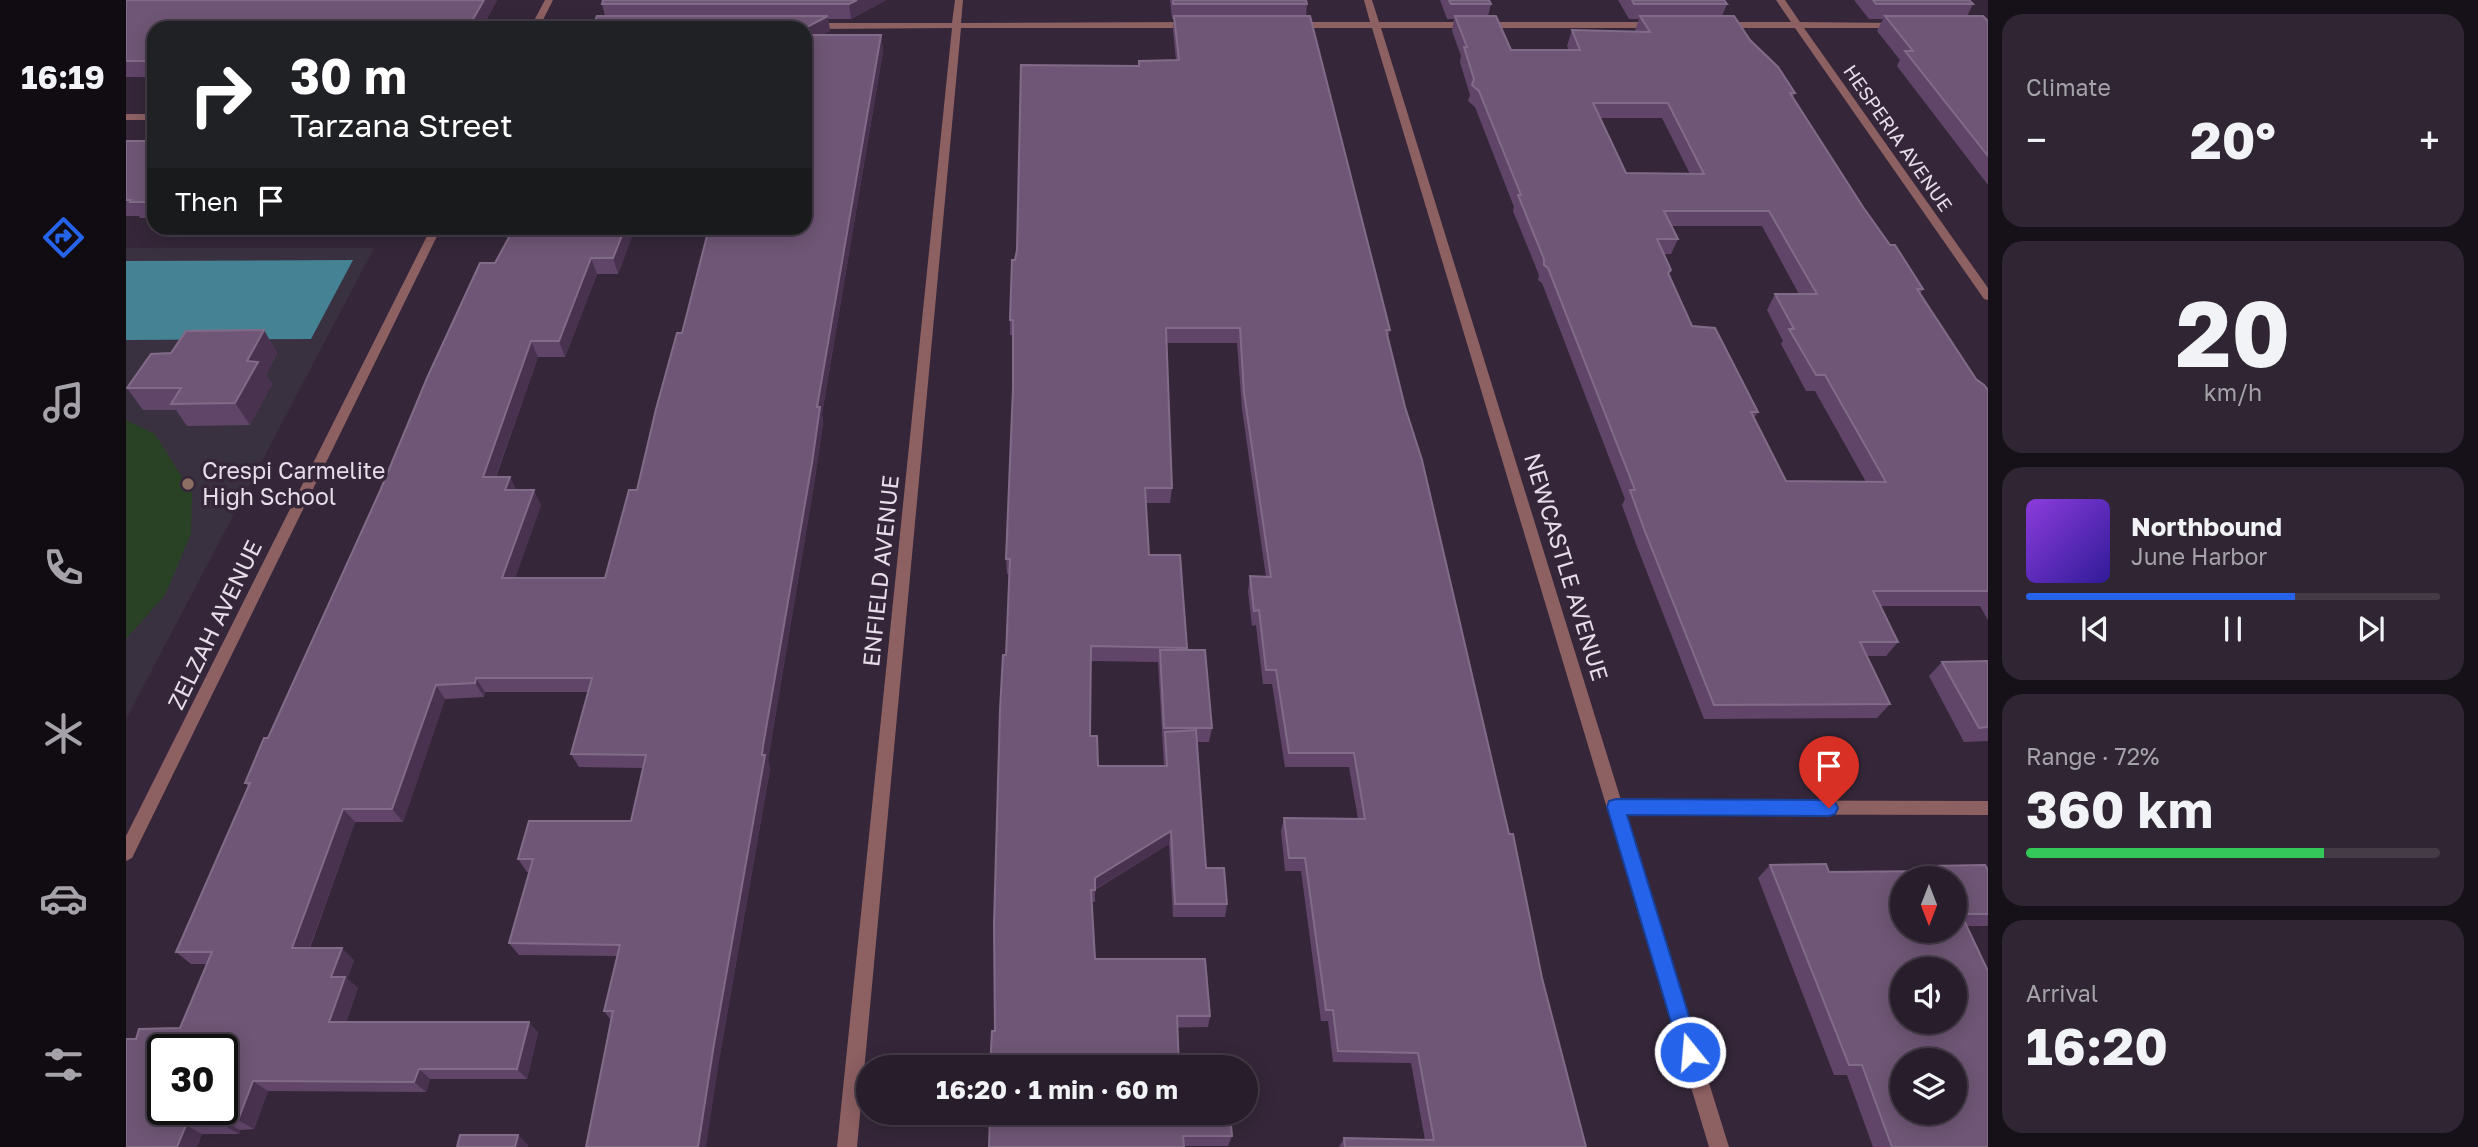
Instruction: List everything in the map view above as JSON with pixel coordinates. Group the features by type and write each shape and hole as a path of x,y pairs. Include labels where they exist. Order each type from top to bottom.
{"street":[{"path":"539,21 549,0"},
{"name":"ENFIELD AVENUE","path":"847,1147 959,0"},
{"name":"NEWCASTLE AVENUE","path":"1368,0 1719,1147"},
{"name":"HESPERIA AVENUE","path":"1780,0 1988,296"},
{"path":"812,26 1208,25"},
{"path":"1278,25 1661,25"},
{"path":"1715,25 1906,25"},
{"path":"126,117 147,117"},
{"name":"ZELZAH AVENUE","path":"126,853 433,235"},
{"path":"1616,807 1988,808"}],"shaded area":[{"name":"Crespi Carmelite High School","path":"126,248 374,248 126,719"}],"green space":[{"path":"126,420 155,434 192,493 191,534 165,595 126,639"}],"water":[{"path":"353,260 311,339 126,340 126,261"}],"building":[{"path":"126,0 484,0 472,21 147,21 147,61 126,61"},
{"path":"603,0 857,0 849,4 602,4"},
{"path":"1173,0 1306,0 1307,4 1173,4"},
{"path":"1449,0 1489,0 1491,4 1451,4"},
{"path":"1632,0 1724,0 1727,4 1634,4"},
{"path":"1873,0 1969,0 1973,4 1876,4"},
{"path":"597,16 828,16 812,24 812,21 595,21"},
{"path":"1174,16 1310,16 1390,330 1386,330 1405,407 1422,460 1509,834 1513,834 1542,978 1586,1147 1345,1147 1344,1138 1434,1140 1418,1053 1338,1051 1333,1010 1326,1010 1305,858 1289,858 1284,818 1365,819 1354,753 1289,753 1276,670 1266,670 1259,610 1254,611 1250,576 1271,577 1244,393 1240,328 1166,328 1172,488 1145,488 1149,555 1180,555 1187,648 1091,646 1090,736 1097,736 1098,766 1167,766 1165,732 1196,730 1206,868 1224,868 1227,904 1175,904 1171,831 1095,878 1095,890 1091,890 1095,959 1205,959 1210,1016 1177,1016 1178,1055 991,1055 992,1031 995,1031 994,925 1000,710 1003,655 1006,655 1010,559 1006,559 1013,388 1013,320 1010,320 1012,260 1015,260 1017,250 1021,65 1139,66 1139,61 1179,60"},
{"path":"1455,16 1496,16 1511,50 1580,50 1572,30 1650,32 1640,16 1734,16 1750,40 1778,67 1795,93 1790,93 1863,207 1890,245 1895,245 1923,289 1917,289 1976,379 1988,390 1988,591 1873,591 1898,642 1860,642 1890,704 1714,705 1644,529 1630,490 1635,490 1548,268 1544,265 1518,195 1521,195 1479,91 1472,85 1474,79 1464,47 1467,47","holes":["1593,103 1668,103 1704,174 1626,173","1664,211 1769,211 1817,294 1775,294 1794,329 1789,329 1816,375 1825,375 1886,482 1786,481 1751,412 1758,412 1715,328 1692,326 1668,273 1671,270 1657,239 1678,239"]},
{"path":"1885,16 1983,16 1988,21 1988,156 1905,51 1913,51"},
{"path":"812,35 881,35 817,407 820,407 812,463 698,1147 586,1147 613,1011 604,1011 620,945 509,943 533,859 518,859 529,821 631,821 646,755 571,754 592,678 476,678 475,683 436,685 392,809 343,809 292,948 342,948 331,977 345,977 329,1022 529,1022 517,1069 419,1069 414,1082 253,1081 238,1120 238,1034 147,1034 147,1125 186,1125 177,1147 126,1147 126,1039 136,1039 139,1029 180,1028 212,952 176,952 250,783 245,783 264,738 268,738 480,263 495,263 510,235 622,235 613,258 591,258 559,341 531,341 483,477 510,477 505,490 534,490 502,578 605,578 629,490 637,490 677,333 682,333 707,235 812,235"},
{"path":"126,141 147,141 147,202 126,200"},
{"path":"264,330 247,361 258,362 235,403 171,404 181,388 127,388 151,354 171,353 186,331"},
{"path":"1160,650 1205,650 1212,728 1164,728"},
{"path":"1988,661 1988,727 1979,728 1942,662"},
{"path":"1826,864 1829,872 1890,871 1890,943 1967,943 1967,927 1988,971 1988,1147 1892,1147 1862,1065 1849,1065 1770,865"},
{"path":"1985,865 1988,870 1988,914 1967,914 1967,866 1930,866"},
{"path":"990,1125 1231,1125 1232,1136 1183,1136 1184,1147 989,1147"},
{"path":"460,1135 518,1135 515,1147 457,1147"}],"place":[{"name":"Crespi Carmelite High School","path":"188,484"}],"route":[{"path":"1690,1052 1616,807 1829,808"}]}
